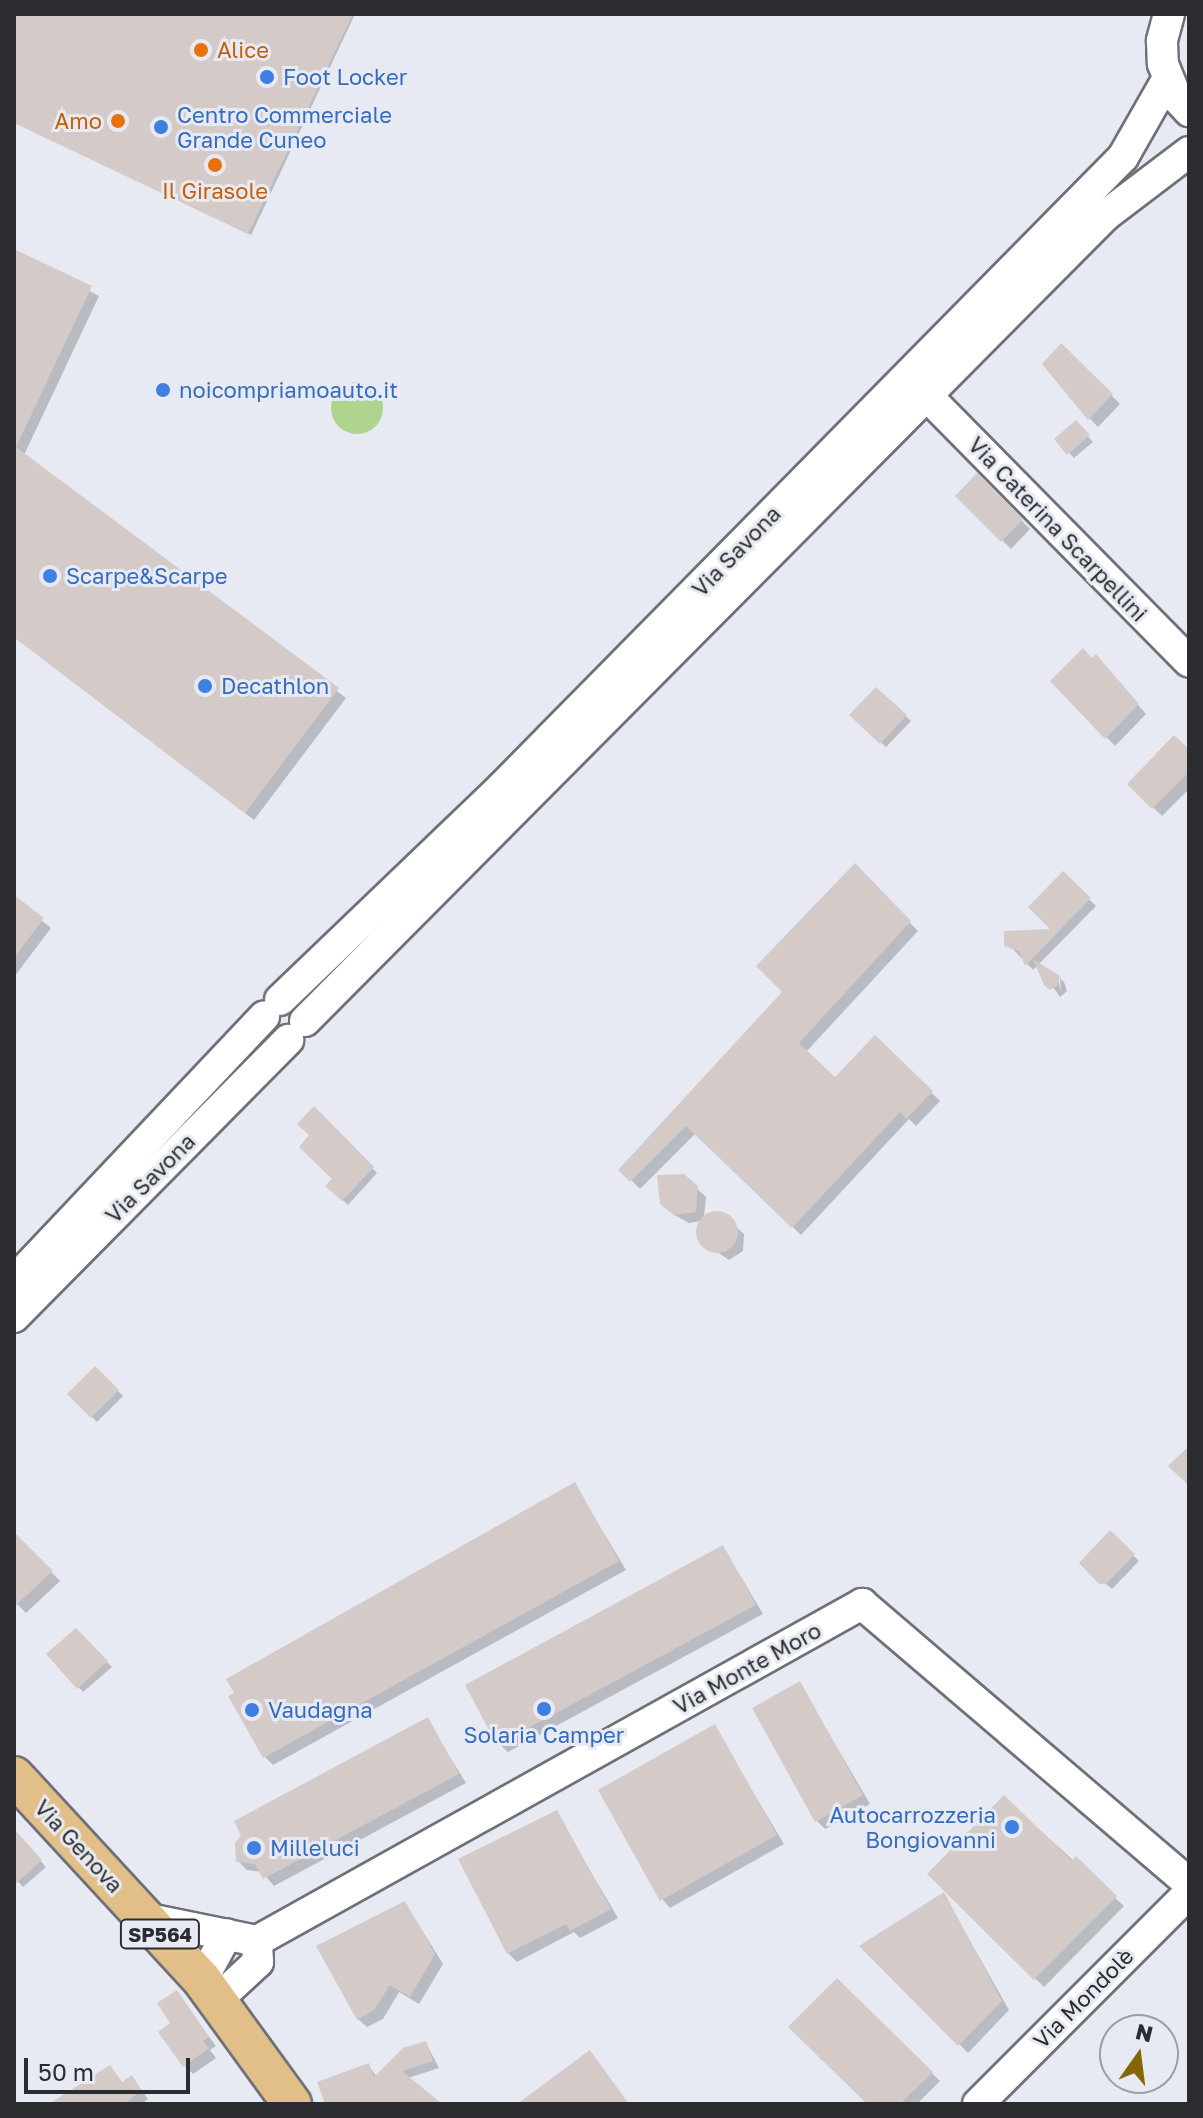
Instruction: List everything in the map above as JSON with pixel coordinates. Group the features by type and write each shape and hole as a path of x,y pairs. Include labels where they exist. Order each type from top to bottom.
{"main road":[{"name":"Via Genova","path":"14,1776 210,1990 292,2104"}],"street":[{"path":"1169,14 1162,41 1167,80 1189,111"},
{"name":"Via Savona","path":"14,1281 272,1008 501,788 1123,157 1167,80"},
{"name":"Via Savona","path":"14,1317 1106,215 1189,152"},
{"name":"Via Caterina Scarpellini","path":"927,396 1189,662"},
{"name":"Via Monte Moro","path":"257,1941 862,1604 1189,1883"},
{"name":"Via Mondolè","path":"978,2104 1189,1893"},
{"path":"144,1918 257,1941 258,1962 210,1990"},
{"path":"210,1990 227,1934"}],"green space":[{"path":"357,382 375,390 383,408 375,426 357,434 339,426 331,408 339,390"}],"building":[{"name":"Centro Commerciale Grande Cuneo","path":"14,14 353,14 248,234 14,123"},
{"path":"14,249 92,286 16,447 339,688 245,813 14,637"},
{"path":"1061,343 1113,394 1088,420 1042,364"},
{"path":"1076,420 1090,435 1067,455 1054,439"},
{"path":"977,473 1023,519 1001,542 955,496"},
{"path":"1083,648 1092,658 1096,654 1139,704 1105,739 1050,681"},
{"path":"876,687 907,715 880,744 849,715"},
{"path":"1174,735 1189,749 1189,772 1152,809 1127,784"},
{"path":"855,863 911,921 799,1043 835,1077 875,1035 933,1091 906,1119 900,1112 792,1228 686,1126 630,1182 618,1170 782,992 756,966"},
{"path":"1063,871 1091,898 1025,966 1019,951 1004,946 1004,931 1050,929 1028,907"},
{"path":"14,895 44,918 14,958"},
{"path":"1033,959 1060,976 1057,986 1050,990 1044,985"},
{"path":"314,1106 374,1167 342,1201 325,1186 332,1179 299,1147 309,1135 297,1124"},
{"path":"684,1174 698,1186 696,1212 674,1215 660,1204 657,1175"},
{"path":"717,1211 732,1217 738,1232 732,1247 717,1253 702,1247 696,1232 702,1217"},
{"path":"95,1366 119,1390 91,1418 67,1394"},
{"path":"1189,1446 1189,1486 1168,1466"},
{"path":"575,1482 619,1561 263,1758 228,1696 234,1693 226,1679"},
{"path":"1110,1530 1135,1554 1106,1584 1099,1584 1079,1563"},
{"path":"14,1532 53,1571 14,1607"},
{"path":"723,1545 756,1605 497,1745 465,1685"},
{"path":"76,1628 108,1661 77,1689 46,1654"},
{"path":"800,1681 863,1795 815,1822 752,1708"},
{"path":"428,1717 459,1774 263,1879 255,1864 236,1862 235,1843 241,1836 234,1821"},
{"path":"715,1724 777,1835 660,1901 598,1790"},
{"path":"1004,1795 1072,1861 1076,1856 1117,1896 1034,1980 927,1874"},
{"path":"557,1810 611,1909 570,1931 566,1924 507,1954 458,1859"},
{"path":"14,1829 42,1860 14,1885"},
{"path":"944,1892 1002,2001 958,2046 859,1946"},
{"path":"405,1901 435,1954 410,1997 390,1985 374,2010 357,2020 316,1946"},
{"path":"837,1978 933,2072 900,2104 867,2104 788,2027"},
{"path":"177,1990 209,2037 203,2041 209,2048 183,2067 158,2032 170,2023 157,2003"},
{"path":"426,2041 433,2061 402,2071 442,2104 325,2104 317,2082 369,2063 374,2077 403,2048"},
{"path":"590,2050 629,2104 517,2104"},
{"path":"110,2065 122,2082 132,2075 141,2090 125,2104 49,2104"}],"place":[{"name":"Alice","path":"201,50"},
{"name":"Foot Locker","path":"267,77"},
{"name":"Amo","path":"118,121"},
{"name":"Centro Commerciale Grande Cuneo","path":"161,127"},
{"name":"Il Girasole","path":"215,165"},
{"name":"noicompriamoauto.it","path":"163,390"},
{"name":"Scarpe&Scarpe","path":"50,576"},
{"name":"Decathlon","path":"205,686"},
{"name":"Solaria Camper","path":"544,1709"},
{"name":"Vaudagna","path":"252,1710"},
{"name":"Autocarrozzeria Bongiovanni","path":"1012,1827"},
{"name":"Milleluci","path":"254,1848"}]}
